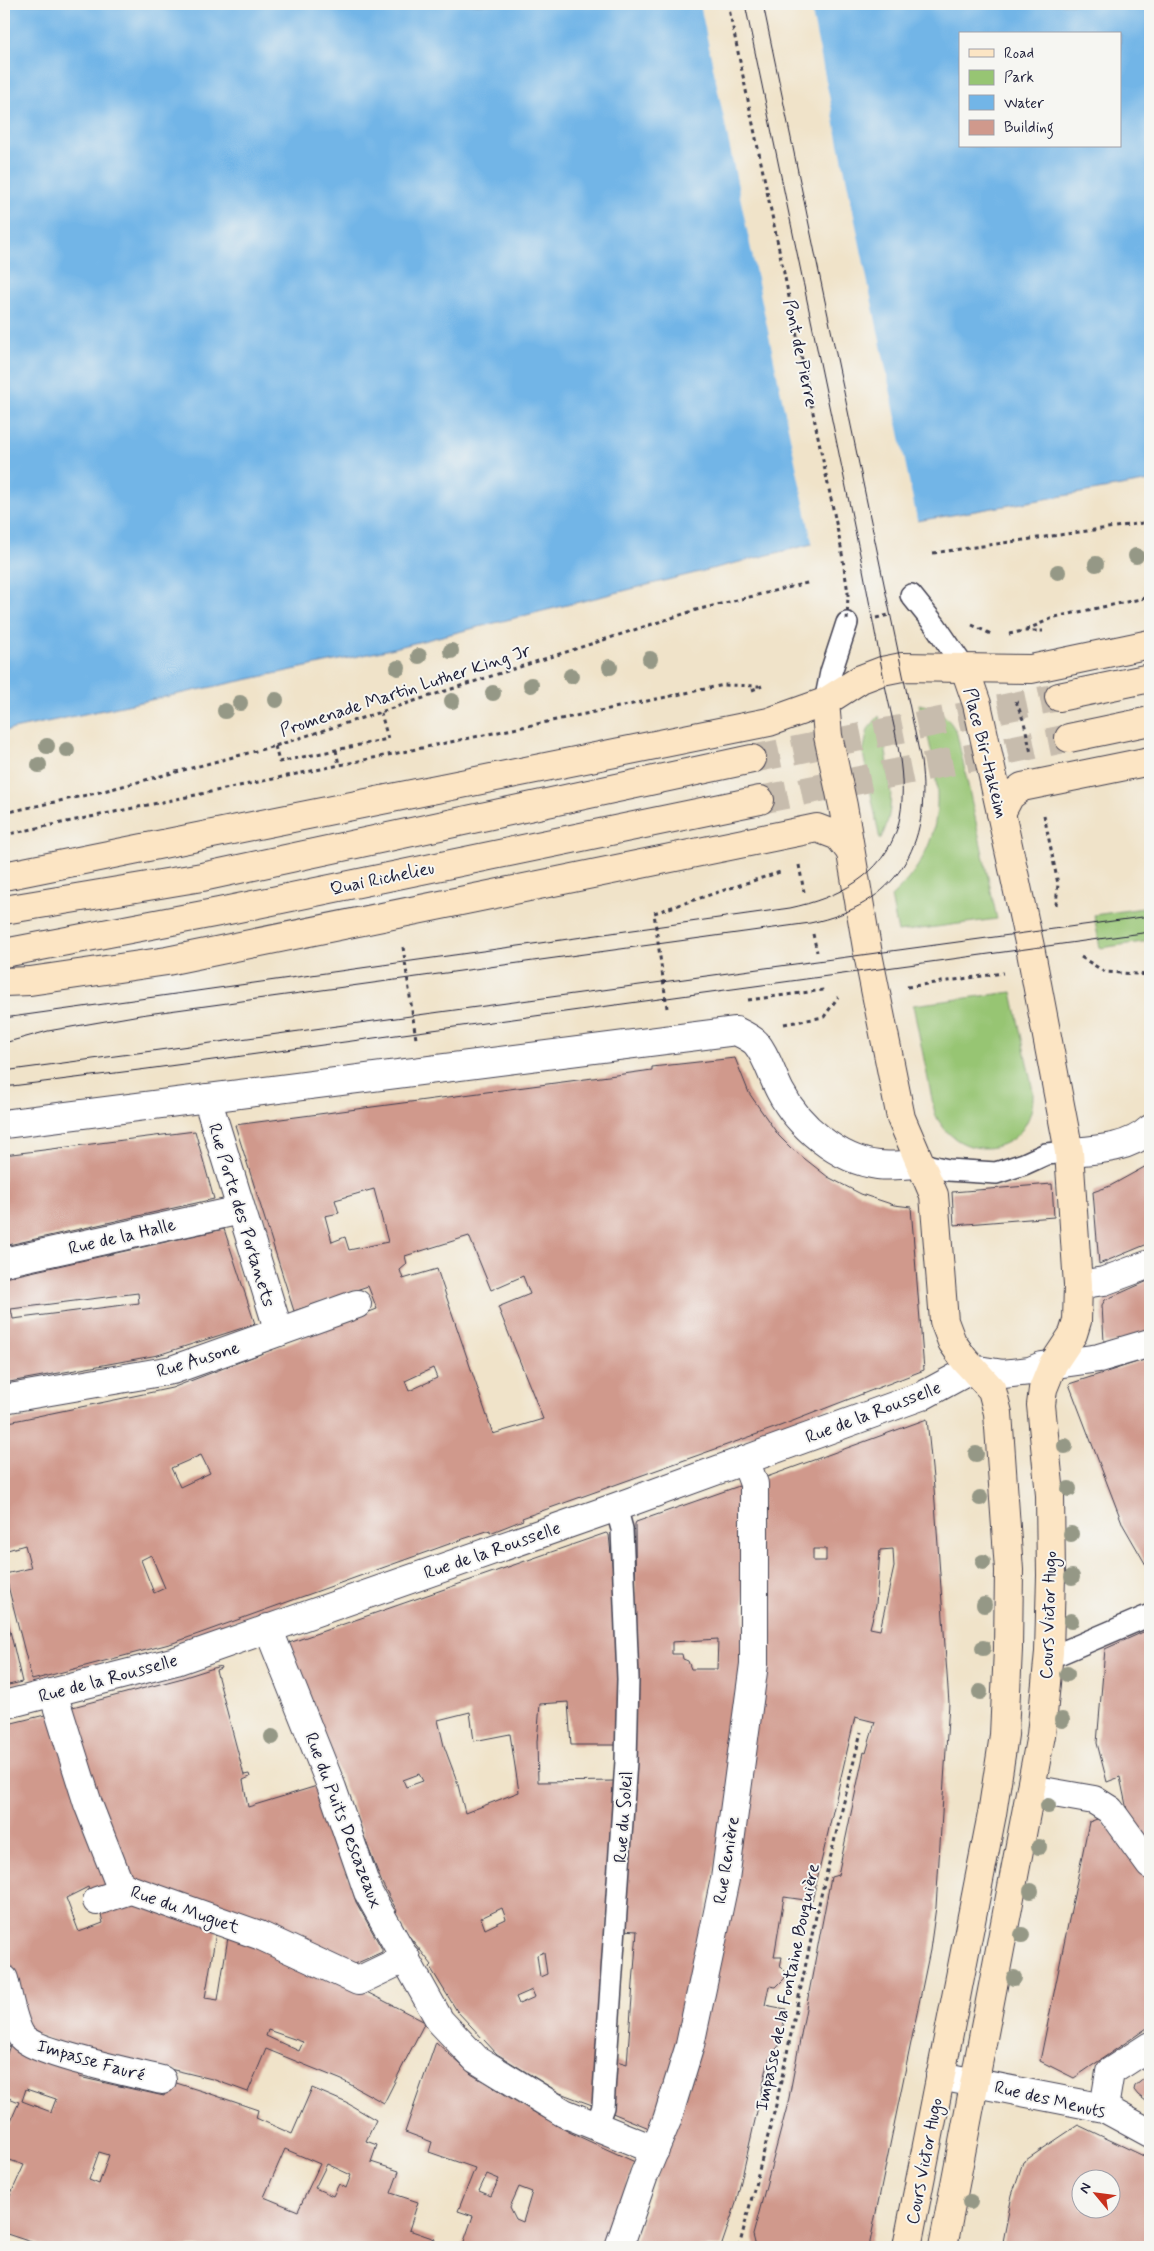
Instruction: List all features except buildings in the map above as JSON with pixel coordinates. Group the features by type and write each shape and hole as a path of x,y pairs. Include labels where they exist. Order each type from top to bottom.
{"main road":[{"path":"965,669 1031,669 1150,644"},
{"name":"Place Bir-Hakeim","path":"4,876 769,722 825,702 861,680 882,671 902,667 965,669 976,704 1030,947 1069,1152"},
{"path":"1059,697 1150,678"},
{"path":"825,702 828,736 868,954 901,1118 921,1164"},
{"path":"1069,738 1150,721"},
{"path":"4,910 202,877 752,759"},
{"path":"1001,813 1010,796 1022,787 1150,761"},
{"name":"Quai Richelieu","path":"4,953 219,912 760,800"},
{"path":"4,982 30,981 168,961 817,828 838,836 850,851"},
{"name":"Cours Victor Hugo","path":"943,2247 1041,1735 1049,1652 1051,1575 1050,1495 1041,1405 1043,1389 1053,1364 1073,1334 1077,1321 1078,1285 1069,1152"},
{"name":"Cours Victor Hugo","path":"907,2247 992,1814 1004,1735 1008,1649 1009,1570 998,1413 992,1390 972,1369 952,1342 944,1321 934,1195 921,1164"}],"street":[{"path":"4,1124 736,1030 755,1042 764,1056 785,1101 804,1123 827,1144 843,1154 863,1162 879,1165 921,1164"},
{"name":"Rue Porte des Portanets","path":"207,1098 279,1332"},
{"path":"1069,1152 1108,1148 1142,1137 1150,1129"},
{"name":"Rue de la Halle","path":"4,1262 241,1210"},
{"path":"1078,1285 1104,1281 1150,1264"},
{"name":"Rue Ausone","path":"4,1399 172,1370 357,1304"},
{"path":"972,1369 1003,1374 1030,1371 1053,1364 1099,1358 1150,1343"},
{"name":"Rue de la Rousselle","path":"4,1705 176,1661 616,1507 924,1395 972,1369"},
{"name":"Rue Renière","path":"619,2247 654,2150 667,2120 687,2054 704,1983 725,1879 752,1674 754,1484 745,1460"},
{"name":"Rue du Puits Descazeaux","path":"268,1628 332,1788 368,1892 440,2021 476,2059 564,2113 654,2150"},
{"name":"Rue du Muguet","path":"53,1693 88,1804 120,1883 126,1888 258,1935 358,1981 406,1958"},
{"path":"1031,1789 1094,1800 1110,1810 1150,1865"},
{"name":"Rue du Muguet","path":"97,1901 124,1892 126,1888"},
{"name":"Impasse Fauré","path":"4,1979 18,2031 24,2040 82,2061 162,2080"},
{"path":"1104,2108 1110,2072 1150,2046"},
{"name":"Cours Victor Hugo","path":"940,2076 976,2082"},
{"name":"Rue des Menuts","path":"976,2082 1104,2108 1150,2133"}],"lane":[{"path":"916,602 935,625 965,669"},
{"path":"825,702 831,672 851,622"},
{"path":"921,1164 956,1171 996,1173 1024,1164 1046,1154 1069,1152"},
{"name":"Rue du Soleil","path":"596,2126 603,2107 626,1760 628,1679 622,1529 616,1507"},
{"path":"1049,1652 1062,1653 1150,1615"}],"path":[{"name":"Pont de Pierre","path":"728,4 841,546 851,622"},
{"path":"933,553 1150,522"},
{"name":"Promenade Martin Luther King Jr","path":"4,813 96,793 275,746 696,610 811,582"},
{"path":"1005,634 1023,631 1055,617 1150,597"},
{"path":"873,618 916,602"},
{"path":"969,623 996,636"},
{"path":"4,835 724,685 762,686"},
{"path":"1012,692 1024,722 1032,757"},
{"path":"275,746 278,762 388,740 380,713"},
{"path":"336,750 339,765"},
{"path":"1043,807 1058,884 1056,911"},
{"path":"797,857 804,892"},
{"path":"668,1010 654,913 799,866"},
{"path":"813,934 816,952"},
{"path":"404,951 417,1044"},
{"path":"1082,957 1106,972 1150,975"},
{"path":"907,987 1009,972"},
{"path":"746,1000 824,990"},
{"path":"824,1017 838,997"},
{"name":"Impasse de la Fontaine Bouquière","path":"738,2247 776,2105 816,1916 861,1732"}],"green space":[{"path":"919,704 937,710 951,723 957,734 997,919 898,932 891,897 911,875 925,852 934,830 937,806 932,757"},
{"path":"879,716 888,763 891,795 890,811 880,840 863,753 868,729"},
{"path":"1150,907 1150,941 1100,948 1094,915"},
{"path":"1012,992 1033,1091 1031,1112 1023,1129 1010,1140 995,1147 979,1148 962,1143 947,1132 935,1114 913,1005"}],"water":[{"path":"4,4 1150,4 1150,481 917,521 812,544 382,651 4,731"}],"pier":[{"path":"700,4 810,4 918,524 813,547"}],"tunnel":[{"path":"752,759 1059,697"},
{"path":"760,800 1069,738"}],"tram line":[{"path":"4,1018 790,908 808,904 841,891 870,871 881,858 891,843 898,826 901,809 902,773 862,564 745,4"},
{"path":"4,1043 48,1031 140,1015 810,923 840,914 866,902 886,886 902,867 914,845 921,820 923,792 921,761 763,4"},
{"path":"4,1071 1150,916"},
{"path":"4,1087 1150,932"}]}
